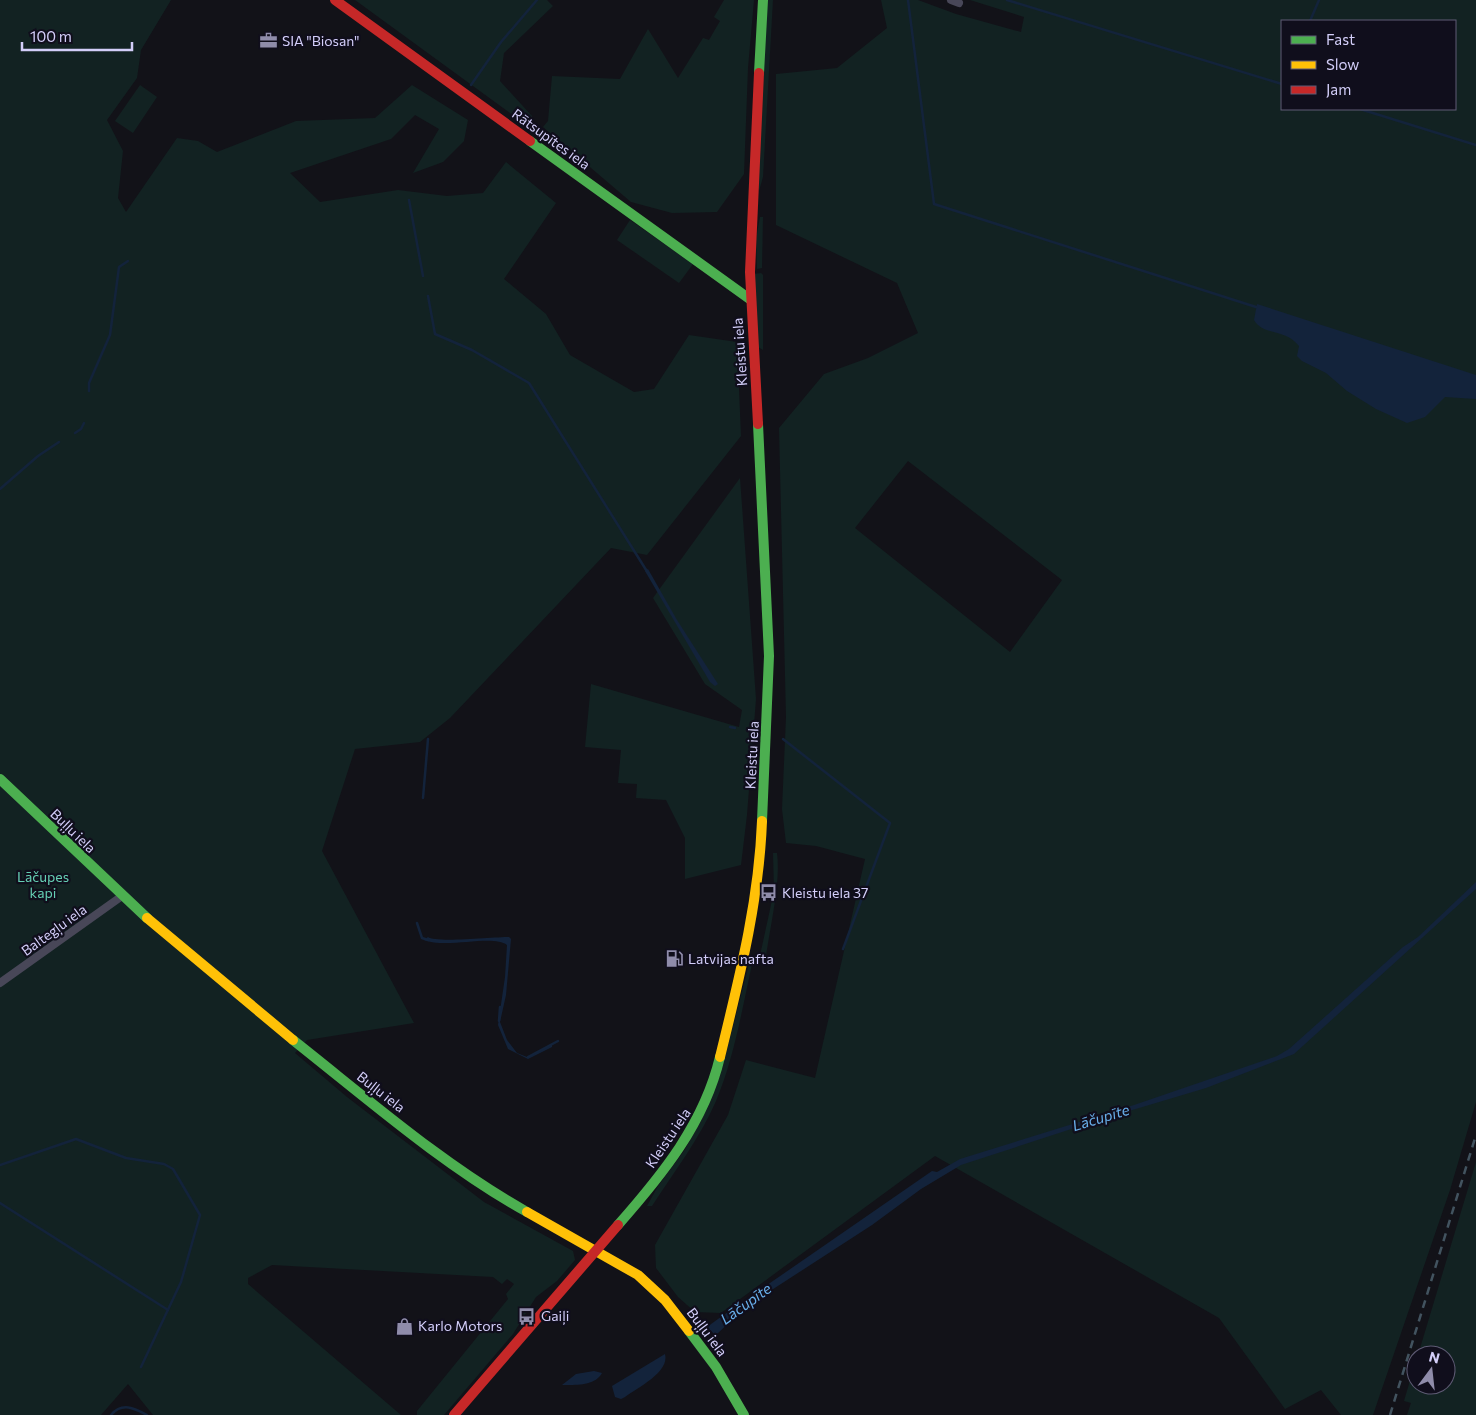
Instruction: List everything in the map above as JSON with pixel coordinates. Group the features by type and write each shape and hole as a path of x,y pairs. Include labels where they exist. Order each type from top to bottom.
{"main road":[{"name":"Rātsupītes iela","path":"335,0 751,300"},
{"name":"Kleistu iela","path":"454,1415 596,1252 672,1158 702,1111 715,1078 731,1019 756,896 767,740 769,656 751,300 752,200 763,0"},
{"name":"Buļļu iela","path":"0,779 122,896 248,1004 445,1160 496,1195 638,1275 665,1300 716,1367 744,1415"}],"street":[{"name":"Baltegļu iela","path":"0,983 122,896"}],"green space":[{"name":"Lāčupes kapi","path":"0,0 171,0 141,50 137,78 107,120 123,151 118,198 126,212 177,138 198,141 217,152 296,121 375,118 412,85 468,120 464,141 443,162 413,173 439,129 415,115 391,139 290,173 320,202 398,190 447,196 483,193 506,162 556,203 504,279 546,314 570,355 634,392 654,389 689,335 737,342 741,436 647,555 611,548 450,718 420,742 355,749 322,851 414,1023 307,1040 295,1053 347,1097 484,1202 573,1251 575,1260 557,1281 536,1297 513,1334 444,1415 417,1415 417,1411 508,1299 506,1294 514,1284 507,1279 502,1284 493,1277 272,1265 248,1278 248,1284 401,1415 153,1415 128,1384 101,1415 0,1415"},
{"path":"355,0 547,0 553,6 504,53 500,81 532,116 528,126"},
{"path":"724,0 754,0 748,68 744,174 717,212 672,213 631,202 543,127 548,121 552,76 620,79 648,29 678,78 703,38 709,40 720,21 714,17"},
{"path":"767,0 773,0 763,177 759,191 757,177"},
{"path":"881,0 918,0 956,14 1021,32 1024,17 970,0 1476,0 1476,1102 1450,1190 1373,1415 1341,1415 1321,1390 1285,1409 1219,1318 935,1156 721,1313 695,1312 678,1297 656,1268 655,1245 728,1115 746,1060 815,1078 865,859 816,846 786,843 782,809 786,717 779,428 824,374 868,358 918,333 897,283 776,225 776,74 837,68 887,28","holes":["908,461 1062,580 1010,652 855,528"]},
{"path":"140,85 157,97 133,133 115,121"},
{"path":"760,217 763,217 762,268 757,269 756,239"},
{"path":"630,220 693,264 679,283 617,240"},
{"path":"761,273 763,275 763,350 758,347 754,274"},
{"path":"740,478 756,699 741,865 685,879 685,838 666,800 636,798 637,784 618,783 621,750 585,747 591,684 739,727 742,710 705,684 653,598"},
{"path":"773,853 777,853 778,877 766,957 776,961 774,965 759,960 774,891"},
{"path":"749,964 752,964 737,1034 728,1068 716,1101 710,1115 686,1155 652,1206 647,1206 658,1186 684,1151 701,1121 721,1073"},
{"path":"1476,1162 1476,1415 1407,1415 1411,1403 1404,1401 1406,1394 1456,1395 1456,1345 1421,1345"}],"water":[{"path":"1257,304 1476,375 1476,399 1445,397 1425,417 1407,423 1376,409 1347,391 1326,373 1302,361 1297,356 1299,346 1293,340 1263,328 1254,320"},
{"path":"648,569 677,620 718,684 715,686 710,682 645,571"},
{"name":"Lāčupīte","path":"1476,882 1476,889 1294,1054 1206,1088 1099,1120 961,1165 921,1189 872,1225 747,1306 715,1335 707,1327 932,1171 937,1172 960,1159 1134,1105 1277,1056 1289,1049 1403,947 1418,937"},
{"path":"428,937 453,940 509,937 511,939 506,995 500,1022 507,1040 517,1053 527,1057 552,1044 552,1047 528,1059 508,1049 498,1025 505,977 507,945 491,941 445,943 424,940"},
{"path":"665,1354 663,1367 658,1373 625,1397 621,1399 615,1397 612,1386"},
{"path":"594,1371 602,1373 590,1383 562,1385 576,1374"}],"waterway":[{"path":"471,85 501,42 537,0"},
{"path":"908,0 934,204 1256,307"},
{"path":"1007,0 1281,84"},
{"path":"1310,20 1319,0"},
{"path":"1363,110 1476,145"},
{"path":"409,200 423,276"},
{"path":"89,391 89,383 110,335 119,267 128,261"},
{"path":"428,296 435,334 472,350 529,383 648,573"},
{"path":"75,433 81,429 84,423"},
{"path":"0,489 38,456 59,442"},
{"path":"730,727 735,728"},
{"path":"423,798 428,739"},
{"path":"783,739 890,823 843,949"},
{"path":"417,923 422,938 428,940"},
{"path":"499,1021 500,1007"},
{"path":"528,1057 558,1041"},
{"path":"0,1165 76,1139 126,1158 164,1164 173,1169 200,1215 181,1282 141,1367"},
{"path":"0,1203 168,1310"},
{"path":"111,1415 124,1407 133,1408 147,1415"}],"railway":[{"path":"1390,1415 1476,1135"}],"traffic: fast":[{"path":"759,73 763,0"},
{"path":"530,141 751,300"},
{"path":"758,424 769,656 762,821"},
{"path":"0,779 147,918"},
{"path":"293,1040 436,1153 496,1194 527,1212"},
{"path":"618,1225 680,1147 704,1104 720,1057"},
{"path":"689,1331 716,1367 744,1415"}],"traffic: slow":[{"path":"720,1057 747,940 757,881 762,821"},
{"path":"147,918 293,1040"},
{"path":"527,1212 638,1275 665,1300 689,1331"}],"traffic: jam":[{"path":"335,0 530,141"},
{"path":"758,424 750,272 759,73"},
{"path":"454,1415 618,1225"}],"place":[{"name":"SIA \"Biosan\"","path":"268,41"},
{"name":"Kleistu iela 37","path":"768,893"},
{"name":"Latvijas nafta","path":"674,959"},
{"name":"Gaiļi","path":"527,1316"},
{"name":"Karlo Motors","path":"404,1326"}]}
